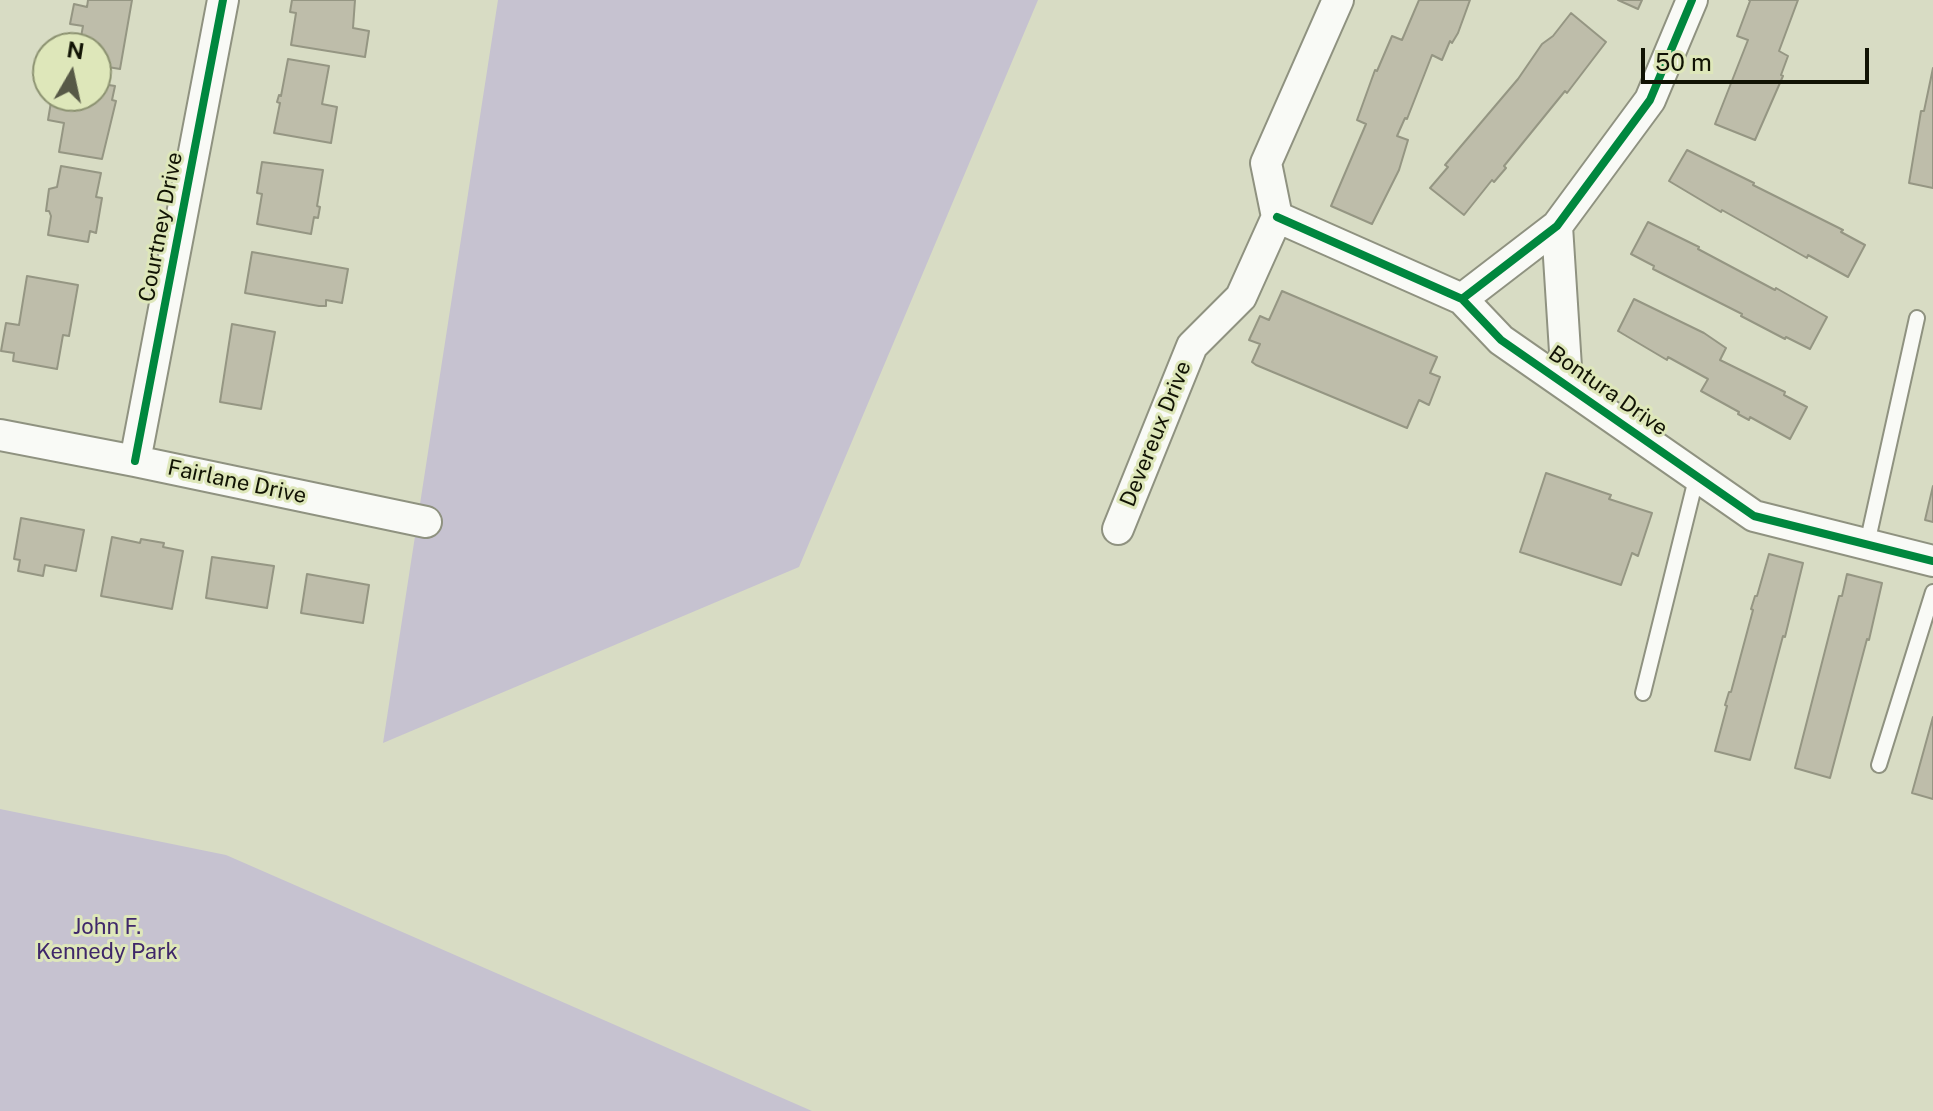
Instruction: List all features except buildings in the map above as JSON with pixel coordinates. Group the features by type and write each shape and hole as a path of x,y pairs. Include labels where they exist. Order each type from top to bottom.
{"street":[{"name":"Courtney Drive","path":"135,461 223,0"},
{"path":"1277,217 1266,163 1338,0"},
{"path":"1462,299 1557,226 1650,100 1692,0"},
{"name":"Bontura Drive","path":"1277,217 1462,299 1501,340 1754,516 1933,561"},
{"name":"Devereux Drive","path":"1118,529 1192,346 1241,297 1277,217"},
{"path":"1557,226 1567,383"},
{"name":"Fairlane Drive","path":"0,435 426,522"}],"lane":[{"path":"1867,544 1917,318"},
{"path":"1643,693 1697,475"},
{"path":"1879,765 1933,592"}],"green space":[{"path":"498,0 1038,0 799,567 383,743"},
{"name":"John F. Kennedy Park","path":"0,809 226,855 812,1111 0,1111"}],"cycle path":[{"path":"135,461 223,0"},
{"path":"1462,299 1557,226 1650,100 1692,0"},
{"path":"1277,217 1462,299 1501,340 1754,516 1933,561"}]}
